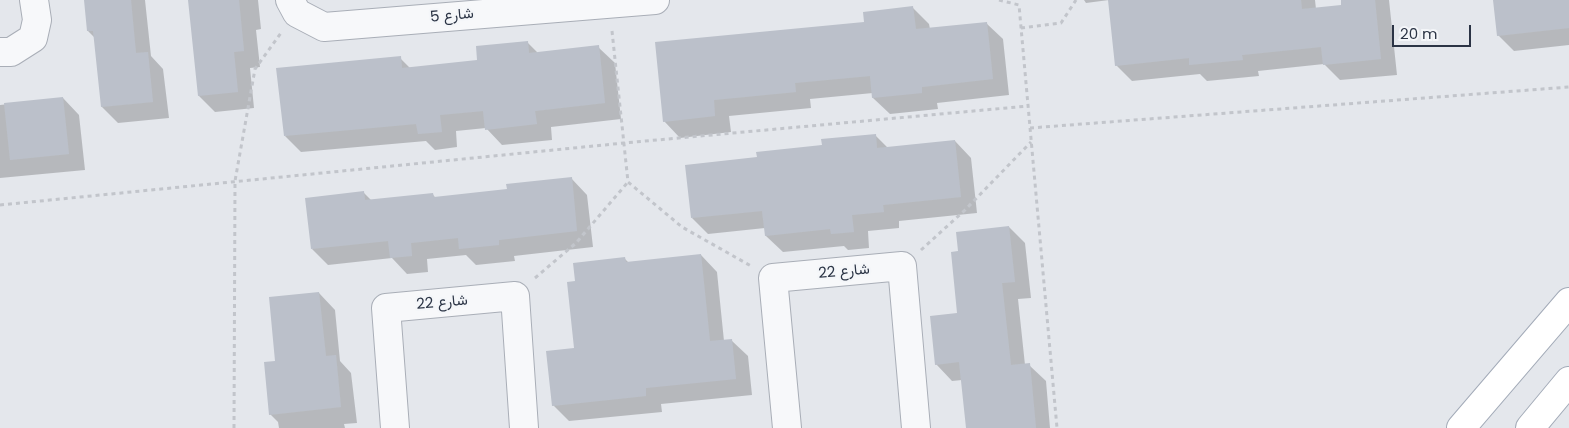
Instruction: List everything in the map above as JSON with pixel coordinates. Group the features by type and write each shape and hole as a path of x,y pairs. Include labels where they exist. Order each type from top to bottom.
{"main road":[{"path":"1461,428 1569,302"},
{"path":"1530,428 1569,382"}],"street":[{"path":"0,52 12,52 33,38 37,20 34,0"},
{"name":"شارع 5","path":"293,6 324,27 655,0"},
{"path":"902,266 916,428"},
{"name":"شارع 22","path":"773,278 902,266"},
{"path":"773,278 787,428"},
{"path":"515,296 524,428"},
{"name":"شارع 22","path":"395,428 386,308 515,296"}],"path":[{"path":"999,0 1018,5 1057,428"},
{"path":"1020,28 1061,23 1076,0"},
{"path":"609,4 628,182 682,228 773,278"},
{"path":"234,428 235,181 255,69 293,6"},
{"path":"1030,128 1569,87"},
{"path":"0,205 624,142 1028,106"},
{"path":"902,266 965,210 1031,142"},
{"path":"515,296 576,243 628,182"}],"building":[{"path":"84,0 131,0 136,53 148,52 153,102 101,107 93,31 87,31"},
{"path":"188,0 239,0 244,51 234,52 238,92 198,96"},
{"path":"1108,0 1301,0 1302,9 1341,5 1341,0 1375,0 1381,59 1323,65 1321,47 1242,55 1243,60 1189,65 1189,58 1115,66"},
{"path":"1493,0 1569,0 1569,28 1497,36"},
{"path":"913,6 916,29 987,22 993,79 922,87 922,93 872,98 870,76 795,83 796,92 714,100 715,116 663,122 655,42 864,22 863,12"},
{"path":"528,41 529,53 599,45 605,103 535,111 537,124 485,130 483,111 440,115 442,132 418,134 416,124 284,136 276,68 401,56 402,68 477,60 476,46"},
{"path":"63,97 69,154 10,160 4,103"},
{"path":"876,134 877,148 955,140 961,197 883,205 884,212 852,215 854,232 831,234 830,229 765,236 762,211 691,218 685,165 757,157 756,152 822,145 821,139"},
{"path":"572,177 577,231 499,240 499,245 459,249 458,238 411,243 412,256 390,258 388,241 311,249 305,198 364,191 365,200 433,193 434,197 507,189 506,184"},
{"path":"1009,226 1015,282 1002,283 1011,365 1030,363 1036,428 966,428 959,362 935,365 930,316 957,313 951,252 958,251 956,232"},
{"path":"701,254 710,341 732,339 736,379 646,388 646,396 552,406 546,351 574,348 567,282 575,281 573,263 625,257 626,262"},
{"path":"319,292 326,356 336,355 341,407 269,415 264,362 275,361 269,297"}]}
